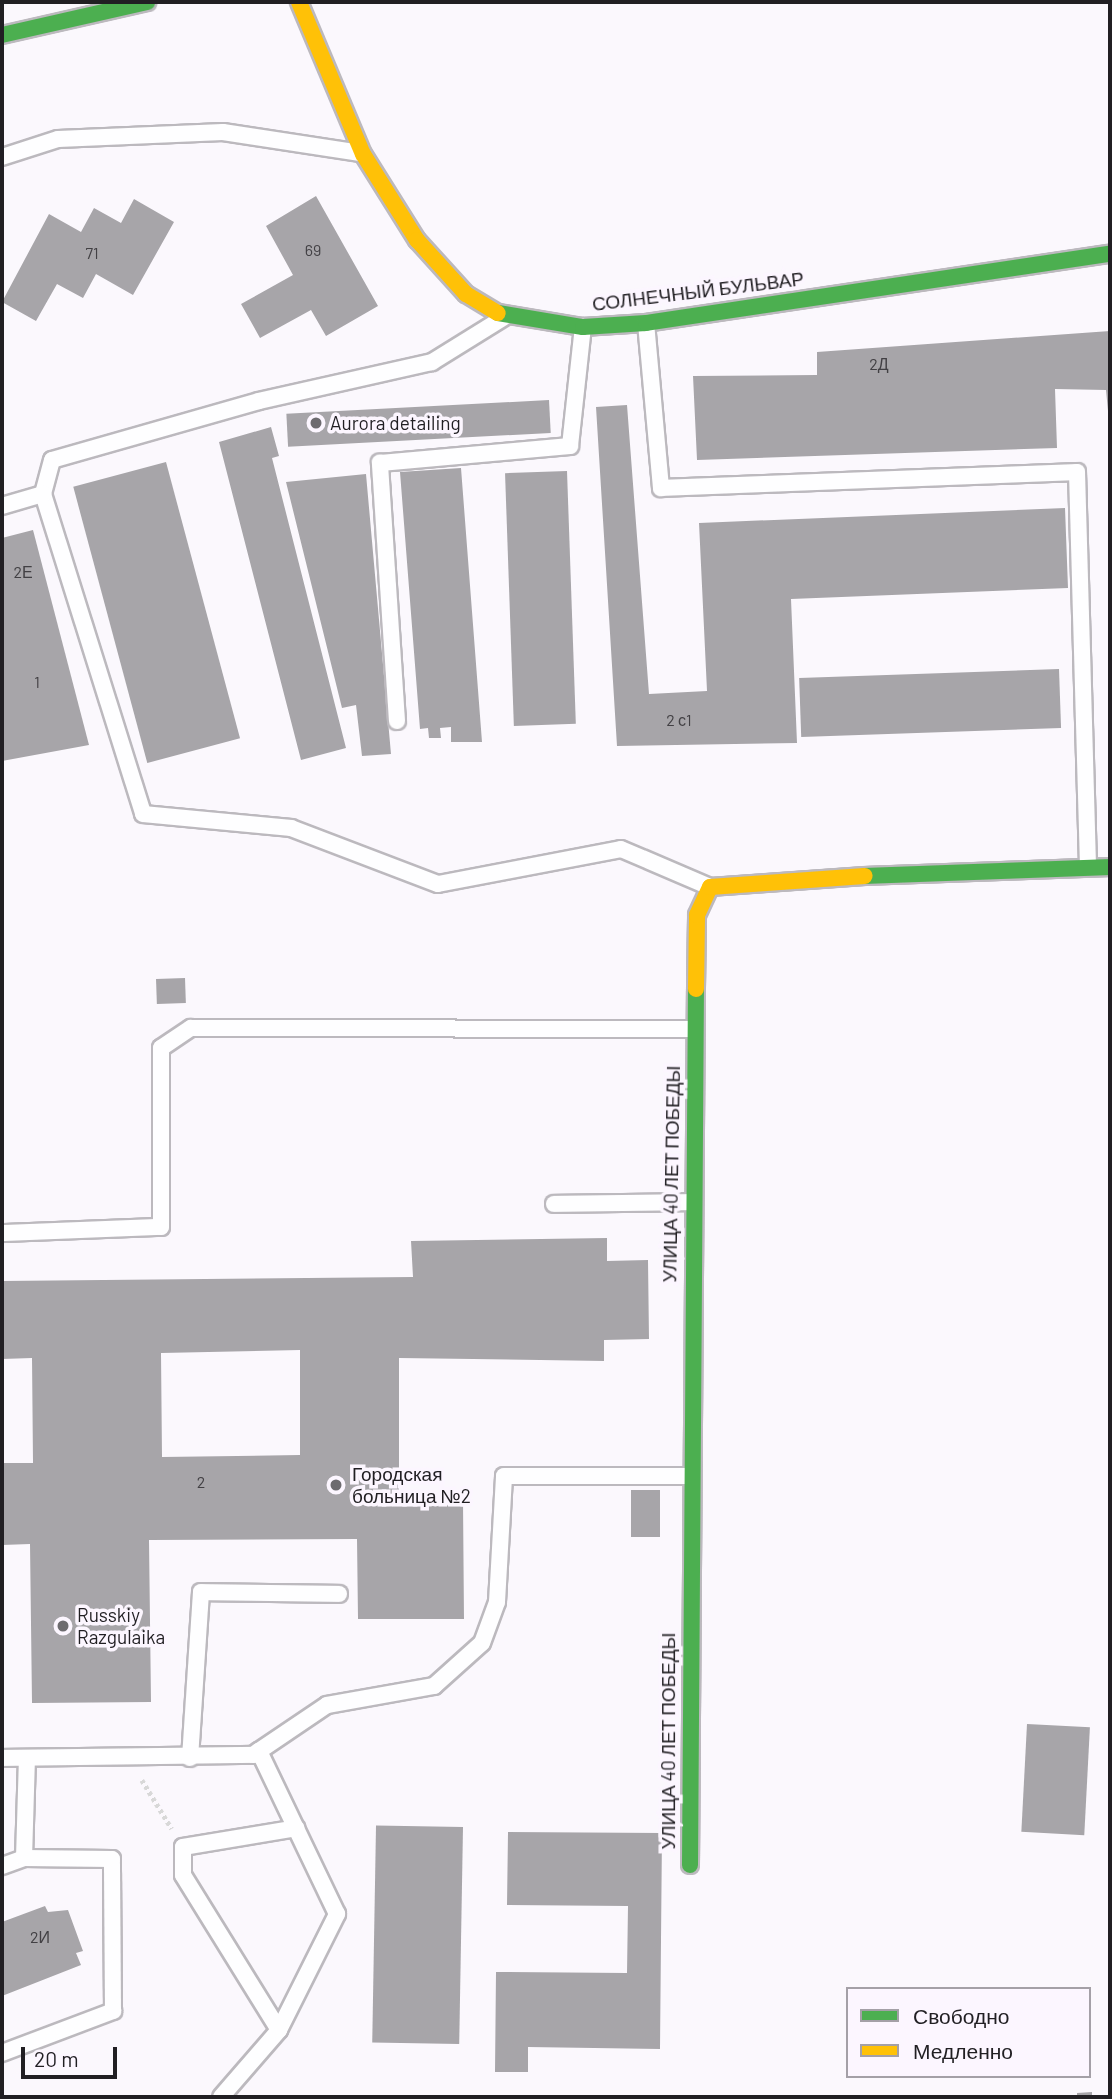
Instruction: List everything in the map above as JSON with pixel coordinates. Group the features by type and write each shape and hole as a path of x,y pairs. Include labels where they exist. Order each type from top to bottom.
{"street":[{"path":"2,35 147,2"},
{"name":"СОЛНЕЧНЫЙ БУЛЬВАР","path":"299,2 363,154 417,240 466,294 505,317 583,327 646,323 1110,254"},
{"path":"710,887 737,881 1110,867"},
{"name":"УЛИЦА 40 ЛЕТ ПОБЕДЫ","path":"690,1865 689,1476 694,1028 697,915 710,887"}],"lane":[{"path":"2,157 58,139 223,132 363,154"},
{"path":"505,317 432,362 259,401 52,460 43,494 143,814 291,828 438,884 621,849 710,887"},
{"path":"646,323 661,488 1077,472 1088,867"},
{"path":"397,721 380,463 570,446 583,327"},
{"path":"2,506 43,494"},
{"path":"2,1233 161,1227 162,1048 191,1028 694,1028"},
{"path":"554,1204 691,1202"},
{"path":"2,1758 190,1758 259,1751 327,1705 434,1686 482,1643 497,1602 504,1476 689,1476"},
{"path":"190,1758 201,1592 339,1594"},
{"path":"220,2097 279,2030 337,1914 259,1751"},
{"path":"24,1858 27,1758"},
{"path":"279,2030 183,1875 183,1847 296,1828"},
{"path":"2,1866 24,1858 112,1859 113,2011 2,2053"}],"path":[{"path":"128,1758 183,1847"}],"building":[{"path":"316,196 378,306 326,336 311,310 260,338 241,304 293,275 266,226"},
{"path":"134,199 174,222 133,295 96,274 83,298 57,284 36,321 2,302 49,214 81,232 94,208 121,223"},
{"path":"1110,331 1110,432 1106,390 1055,389 1057,448 697,460 693,376 817,375 817,352"},
{"path":"549,400 551,433 288,447 286,414"},
{"path":"627,405 649,694 707,691 699,523 1065,508 1068,588 791,599 797,743 617,746 596,407"},
{"path":"271,427 279,456 272,458 346,748 301,760 219,442"},
{"path":"166,462 240,738 147,763 73,487"},
{"path":"461,468 482,742 451,742 451,727 440,728 441,738 429,738 428,728 420,729 400,472"},
{"path":"567,471 576,724 514,726 505,473"},
{"path":"366,474 391,754 362,756 356,705 342,708 286,482"},
{"path":"33,530 89,745 2,761 2,538"},
{"path":"1059,669 1061,728 801,737 799,678"},
{"path":"185,978 186,1003 157,1004 156,979"},
{"path":"607,1238 607,1261 648,1260 649,1339 604,1340 604,1361 399,1358 399,1501 463,1501 464,1619 358,1619 357,1539 149,1540 151,1702 32,1703 30,1544 2,1545 2,1463 33,1463 32,1358 2,1359 2,1281 413,1277 411,1241","holes":["300,1350 300,1455 162,1457 161,1353"]},
{"path":"631,1490 660,1490 660,1537 631,1537"},
{"path":"1027,1724 1090,1727 1084,1835 1021,1832"},
{"path":"376,1825 463,1827 459,2044 372,2042"},
{"path":"508,1832 662,1833 660,2049 528,2047 528,2072 495,2072 496,1972 627,1973 628,1906 507,1905"},
{"path":"45,1906 48,1912 68,1910 83,1951 76,1953 81,1965 2,1996 2,1922"},
{"path":"1092,2092 1092,2097 1077,2097 1077,2093"}],"traffic: fast":[{"path":"2,35 147,2"},
{"path":"498,313 583,327 646,323 1110,254"},
{"path":"865,876 1110,867"},
{"path":"690,1865 696,989"}],"traffic: slow":[{"path":"299,2 363,154 417,240 466,294 498,313"},
{"path":"696,989 697,915 710,887 865,876"}],"place":[{"name":"Aurora detailing","path":"316,423"},
{"name":"Городская больница №2","path":"336,1485"},
{"name":"Russkiy Razgulaika","path":"63,1626"}]}
